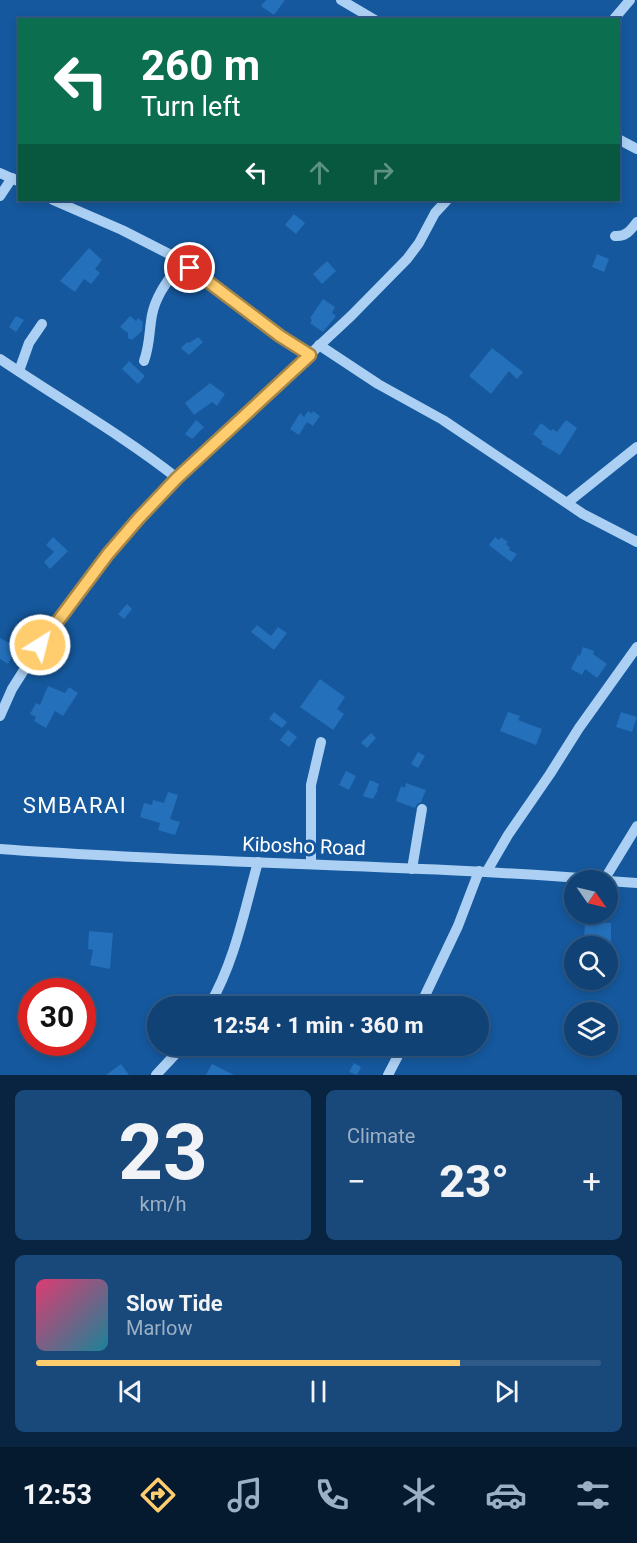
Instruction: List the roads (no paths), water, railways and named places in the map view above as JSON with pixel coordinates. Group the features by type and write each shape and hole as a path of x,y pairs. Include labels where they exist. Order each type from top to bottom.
{"street":[{"path":"340,0 372,18"},
{"path":"615,18 630,0"},
{"path":"620,140 637,149"},
{"path":"0,173 16,180 0,196"},
{"path":"55,201 122,230 181,262 310,355"},
{"path":"0,716 12,688 48,632 139,518 177,478 351,316 407,259 419,243 435,213 446,201"},
{"path":"615,236 628,233 637,222"},
{"path":"144,360 150,342 155,303 162,288 181,262"},
{"path":"18,371 29,344 42,324"},
{"path":"319,345 370,379 442,420 583,514 637,542"},
{"path":"0,359 62,398 177,478"},
{"path":"567,503 637,447"},
{"path":"425,996 483,871 579,728 637,647"},
{"path":"310,864 310,785 321,742"},
{"path":"412,869 422,809"},
{"path":"612,870 637,826"},
{"name":"Kibosho Road","path":"0,849 190,860 483,871 564,877"},
{"path":"215,996 233,955 258,862"},
{"name":"Kibosho Road","path":"618,881 637,883"},
{"path":"156,1075 174,1056"},
{"path":"388,1075 398,1056"}],"district":[{"name":"SMBARAI","path":"75,805"}]}
